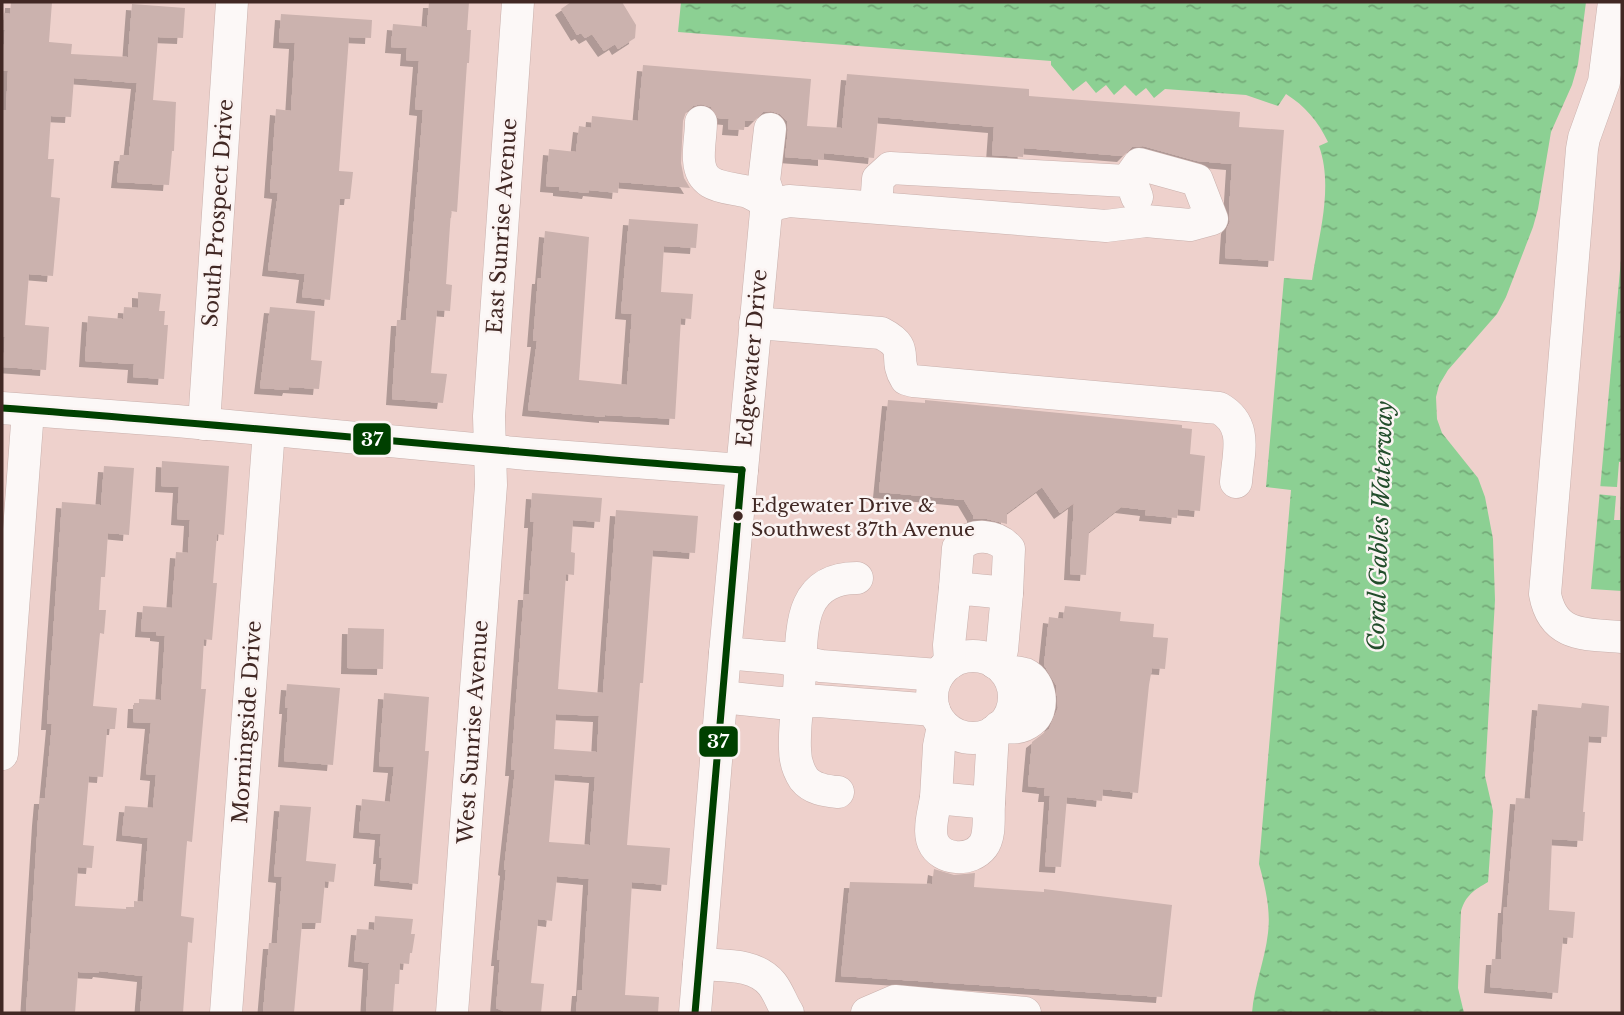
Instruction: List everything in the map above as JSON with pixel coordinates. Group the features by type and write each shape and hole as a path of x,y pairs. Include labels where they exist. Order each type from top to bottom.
{"street":[{"name":"South Prospect Drive","path":"204,424 232,2"},
{"name":"East Sunrise Avenue","path":"491,451 489,416 518,2"},
{"path":"1614,2 1606,74 1582,149 1545,594 1553,618 1562,626 1573,632 1622,637"},
{"path":"701,122 699,161 702,174 709,183 750,193 772,206"},
{"path":"770,129 764,180 772,206"},
{"path":"772,206 780,201 876,206 1106,226 1146,221 1190,225 1212,219 1197,180 1139,164 1127,181"},
{"path":"876,206 878,179 890,168 1127,181 1133,186 1146,221"},
{"path":"977,214 980,174"},
{"name":"Edgewater Drive","path":"695,1013 764,217 772,206"},
{"path":"755,323 881,333 895,341 900,350 902,374 913,381 1219,408 1234,419 1239,428 1236,482"},
{"path":"2,754 15,409 742,470"},
{"name":"Morningside Drive","path":"226,1013 269,430"},
{"name":"West Sunrise Avenue","path":"452,1013 491,485 491,451"},
{"path":"725,653 801,662 944,669 964,657 975,656 999,667 1009,680 1013,701 1010,712 996,730 981,737 967,738 954,734 939,718 932,701 933,688 944,669 949,645 958,548 970,539 986,537 1002,541 1009,550 999,667"},
{"path":"838,792 818,789 809,784 799,770 794,747 801,662 809,604 823,586 832,581 856,578"},
{"path":"954,588 1007,593"},
{"path":"722,697 780,703 798,701 939,718"},
{"path":"939,718 933,842 944,854 952,857 970,855 983,846 987,838 996,730"},
{"path":"936,798 989,803"},
{"path":"699,964 746,968 757,972 773,986 788,1013"},
{"path":"867,1013 895,1001 1025,1013"}],"water":[{"name":"Coral Gables Waterway","path":"681,2 1586,2 1578,64 1572,85 1551,132 1533,227 1497,314 1448,370 1439,385 1436,397 1437,419 1442,433 1478,478 1485,497 1493,539 1495,600 1485,776 1493,811 1488,882 1471,894 1461,911 1458,988 1464,1013 1252,1013 1269,924 1267,898 1259,864 1291,490 1266,487 1284,278 1312,280 1323,213 1325,179 1319,146 1328,142 1320,127 1305,109 1286,94 1278,106 1246,95 1165,89 1154,98 1146,88 1136,96 1125,85 1114,95 1106,85 1096,93 1086,81 1073,91 1051,65 1051,61 678,32"},
{"path":"1622,248 1622,591 1591,589"}],"pier":[{"path":"1619,462 1622,462 1620,520 1614,520 1616,496 1596,494 1597,486 1617,487"}],"building":[{"path":"11,2 52,2 49,42 72,44 71,54 128,57 132,4 185,8 183,38 158,37 153,100 176,102 174,151 169,185 117,182 120,155 129,155 137,83 74,78 71,117 51,116 48,159 54,159 51,197 60,198 53,276 29,274 25,325 49,327 46,370 3,367 5,337 2,337 2,110 6,110 8,71 2,70 4,13 10,14"},
{"path":"429,2 469,2 467,30 471,30 457,212 451,211 446,284 452,285 450,311 437,310 431,373 447,374 443,403 392,399 397,320 406,320 423,110 415,109 419,61 406,60 407,48 391,47 393,24 427,27"},
{"path":"571,2 622,2 636,25 635,38 618,49 615,44 604,51 592,34 585,38 581,33 577,35 561,9"},
{"path":"281,14 372,20 371,38 349,37 339,171 353,172 350,199 340,199 330,300 302,297 305,274 268,270 278,193 270,192 276,109 291,111 295,43 279,42"},
{"path":"643,65 811,79 807,126 842,128 847,74 1029,89 1029,96 1240,112 1239,127 1284,130 1274,261 1225,258 1227,228 1230,222 1232,164 1197,161 1143,146 1132,147 1123,156 1024,148 1023,157 992,155 994,127 878,117 874,158 824,153 824,160 785,157 787,121 780,114 763,112 754,121 745,121 744,130 728,129 729,119 718,118 711,107 701,104 686,112 683,121 681,163 684,178 690,188 619,182 618,193 589,190 588,193 546,186 549,149 576,152 579,126 591,128 592,116 638,121"},
{"path":"629,219 698,224 696,248 664,246 661,292 693,294 691,319 681,318 675,419 605,417 528,410 537,341 533,341 538,278 541,278 545,231 589,237 579,380 627,385 632,314 621,313"},
{"path":"138,292 161,294 159,311 165,311 164,325 168,325 164,379 133,377 134,364 85,361 88,316 123,319 124,307 138,308"},
{"path":"270,307 315,311 311,360 322,361 319,389 260,388"},
{"path":"888,400 925,403 925,400 1182,425 1182,428 1192,429 1190,454 1205,456 1200,511 1178,509 1177,518 1145,515 1146,510 1121,507 1089,532 1086,575 1070,574 1074,503 1060,513 1042,487 1007,513 1007,524 973,519 964,500 879,492"},
{"path":"162,461 229,466 224,535 217,534 213,583 217,583 212,640 204,639 201,689 206,689 192,842 187,841 181,916 194,918 192,943 188,942 183,1013 140,1013 143,976 99,971 78,972 75,1013 26,1013 38,820 40,798 45,798 52,724 47,724 62,502 101,505 104,466 134,468 129,535 108,533 105,577 101,577 99,610 106,610 104,634 100,633 93,706 117,708 115,729 107,729 103,777 89,776 83,845 94,846 92,868 78,867 75,906 126,909 134,907 134,901 143,902 148,838 122,835 125,806 153,808 156,775 146,774 151,723 133,722 134,703 139,703 139,699 161,700 165,636 141,631 143,606 172,608 176,552 188,553 190,520 177,519 179,487 161,486"},
{"path":"532,493 602,498 600,522 573,520 571,552 575,553 574,575 566,574 558,689 603,693 616,510 698,516 695,553 653,550 643,683 640,683 627,845 670,848 667,885 632,882 625,995 659,997 658,1013 576,1013 578,990 582,990 589,879 557,876 552,921 538,919 531,983 544,984 541,1013 503,1013 496,1008 504,869 515,770 511,770 524,594 529,594 534,522 530,522","holes":["556,714 599,716 597,752 554,749","555,774 595,777 590,845 549,842"]},
{"path":"1065,606 1121,612 1120,621 1154,624 1153,637 1168,638 1165,669 1152,668 1138,793 1103,789 1102,801 1067,797 1061,867 1045,866 1050,796 1044,796 1045,788 1028,786 1032,742 1049,729 1058,708 1056,685 1044,665 1049,617 1063,619"},
{"path":"348,628 384,629 383,669 347,668"},
{"path":"287,684 340,688 333,765 284,761"},
{"path":"384,693 429,697 425,751 429,751 418,884 380,880 381,834 359,832 362,799 390,802 394,767 379,766"},
{"path":"1582,703 1609,706 1607,737 1589,736 1583,841 1552,839 1549,910 1575,912 1573,938 1563,937 1558,993 1490,987 1492,959 1501,959 1516,798 1530,799 1538,704 1581,708"},
{"path":"280,805 311,807 306,861 336,864 334,882 325,881 321,923 302,923 294,1013 263,1013 269,943 277,943 282,877 274,876"},
{"path":"934,869 954,875 975,873 974,887 1044,892 1044,889 1172,905 1162,997 841,976 850,882 932,884"},
{"path":"375,916 413,919 411,934 415,934 412,953 409,964 400,963 393,1013 366,1013 369,963 354,961 357,929 374,930"}],"transit line":[{"name":"37","path":"2,408 742,470"},
{"name":"37","path":"695,1013 742,470"}],"place":[{"name":"Edgewater Drive & Southwest 37th Avenue","path":"738,516"}]}
